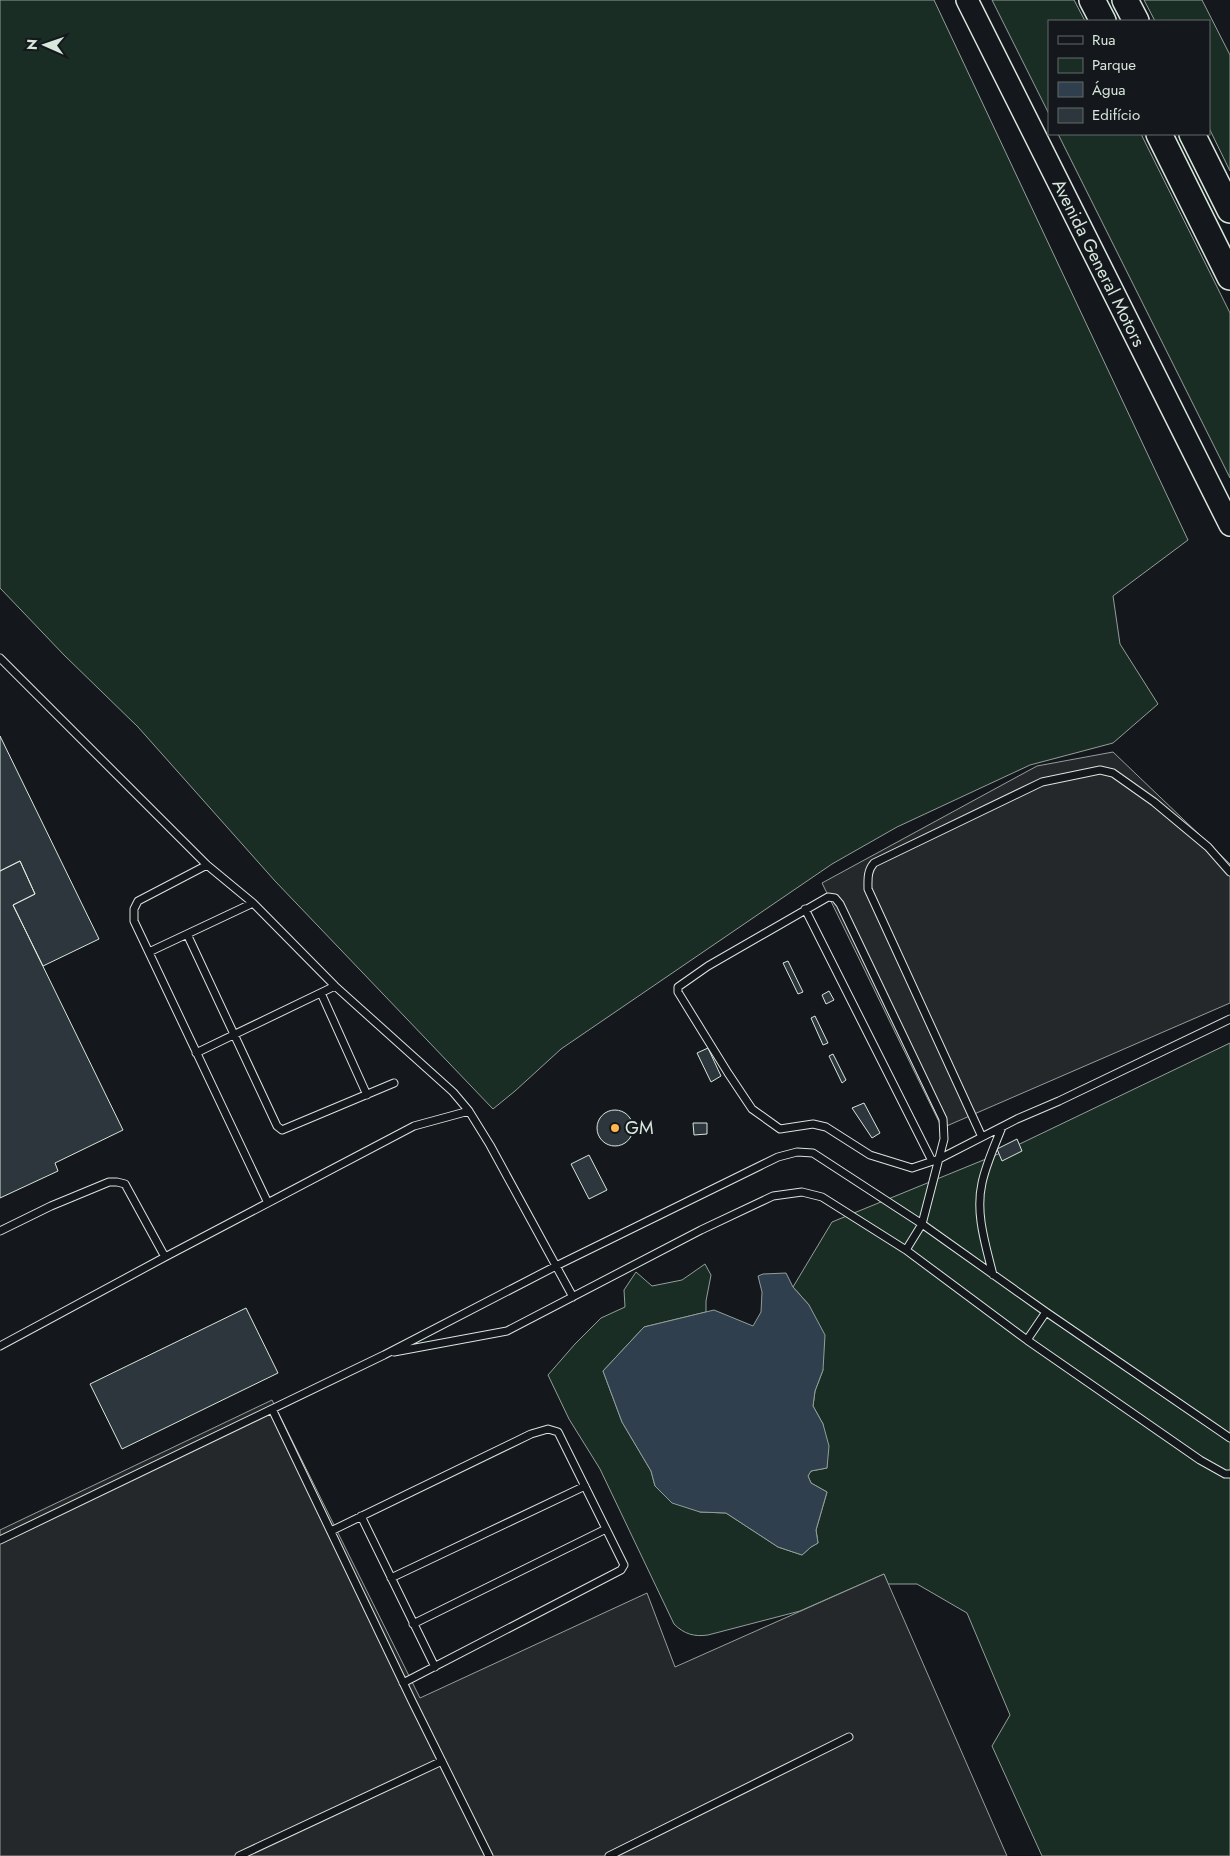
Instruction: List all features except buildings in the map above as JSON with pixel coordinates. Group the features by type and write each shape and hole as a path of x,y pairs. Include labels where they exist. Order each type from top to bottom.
{"highway":[{"path":"1092,0 1102,20"},
{"path":"1125,0 1135,20"},
{"path":"1159,135 1230,277"},
{"path":"1192,135 1230,210"}],"main road":[{"name":"Avenida General Motors","path":"966,0 1230,525"}],"lane":[{"path":"0,658 207,865 253,904 335,986 453,1092 470,1111 573,1297"},
{"path":"982,1137 868,889 868,875 874,862 1042,782 1100,770 1113,773 1154,802 1208,847 1230,872"},
{"path":"207,865 138,901 134,909 134,921 268,1203"},
{"path":"906,1250 922,1224 936,1160 944,1139 942,1119 840,904 835,898 828,897 805,909 708,966 678,987 678,992 752,1109 780,1129 813,1124 826,1127 870,1156 912,1168 936,1160 1230,1019"},
{"path":"150,952 253,904"},
{"path":"805,909 936,1160"},
{"path":"187,934 277,1126 282,1130 394,1083"},
{"path":"196,1053 335,986"},
{"path":"320,993 367,1095"},
{"path":"0,1346 164,1257 414,1126 470,1111"},
{"path":"994,1276 982,1226 980,1207 982,1183 1002,1127"},
{"path":"0,1540 384,1355 556,1266 778,1157 797,1152 813,1153 922,1224 994,1276 1230,1438"},
{"path":"0,1231 51,1206 110,1182 117,1182 124,1184 164,1257"},
{"path":"384,1355 507,1331 701,1230 773,1196 802,1192 822,1197 906,1250 1027,1340 1200,1460 1225,1474 1230,1474"},
{"path":"1027,1340 1046,1312"},
{"path":"272,1409 403,1683 489,1856"},
{"path":"331,1531 531,1434 548,1428 558,1432 624,1564 621,1570 403,1683"},
{"path":"391,1578 585,1486"},
{"path":"361,1516 435,1667"},
{"path":"413,1624 606,1528"},
{"path":"609,1856 849,1736"},
{"path":"239,1856 442,1761"}],"green space":[{"path":"0,0 934,0 1188,540 1113,596 1120,644 1158,704 1113,743 1030,765 897,827 832,864 561,1049 493,1109 275,881 138,727 64,655 0,588"},
{"path":"992,0 1074,0 1084,20 1048,20 1048,112"},
{"path":"1144,0 1202,0 1230,55 1230,171 1210,130 1210,20 1154,20"},
{"path":"1058,135 1141,135 1230,313 1230,478"},
{"path":"1230,1043 1230,1856 1042,1856 992,1746 1010,1715 967,1613 917,1584 888,1584 884,1574 800,1611 708,1635 698,1636 685,1632 674,1624 600,1469 569,1419 548,1375 601,1318 625,1307 624,1290 636,1272 652,1286 682,1280 705,1264 711,1275 706,1312 644,1327 603,1371 622,1422 651,1471 655,1486 700,1512 726,1513 778,1547 802,1555 818,1543 816,1530 827,1492 811,1483 808,1476 811,1471 827,1468 823,1424 813,1406 815,1391 823,1370 809,1305 793,1287 832,1222 1003,1152"}],"shaded area":[{"path":"1113,752 1230,864 1230,1003 942,1128 822,883 1037,766"},
{"path":"272,1400 420,1698 647,1593 675,1667 884,1574 1007,1856 0,1856 0,1530"}],"water":[{"path":"786,1273 793,1287 809,1305 825,1335 823,1370 815,1391 813,1406 823,1424 829,1446 827,1468 811,1471 808,1476 811,1483 827,1492 816,1530 818,1543 802,1555 778,1547 726,1513 700,1512 672,1503 655,1486 651,1471 622,1422 603,1371 644,1327 714,1310 753,1326 761,1312 762,1292 758,1276"}],"place":[{"name":"GM","path":"615,1128"}]}
